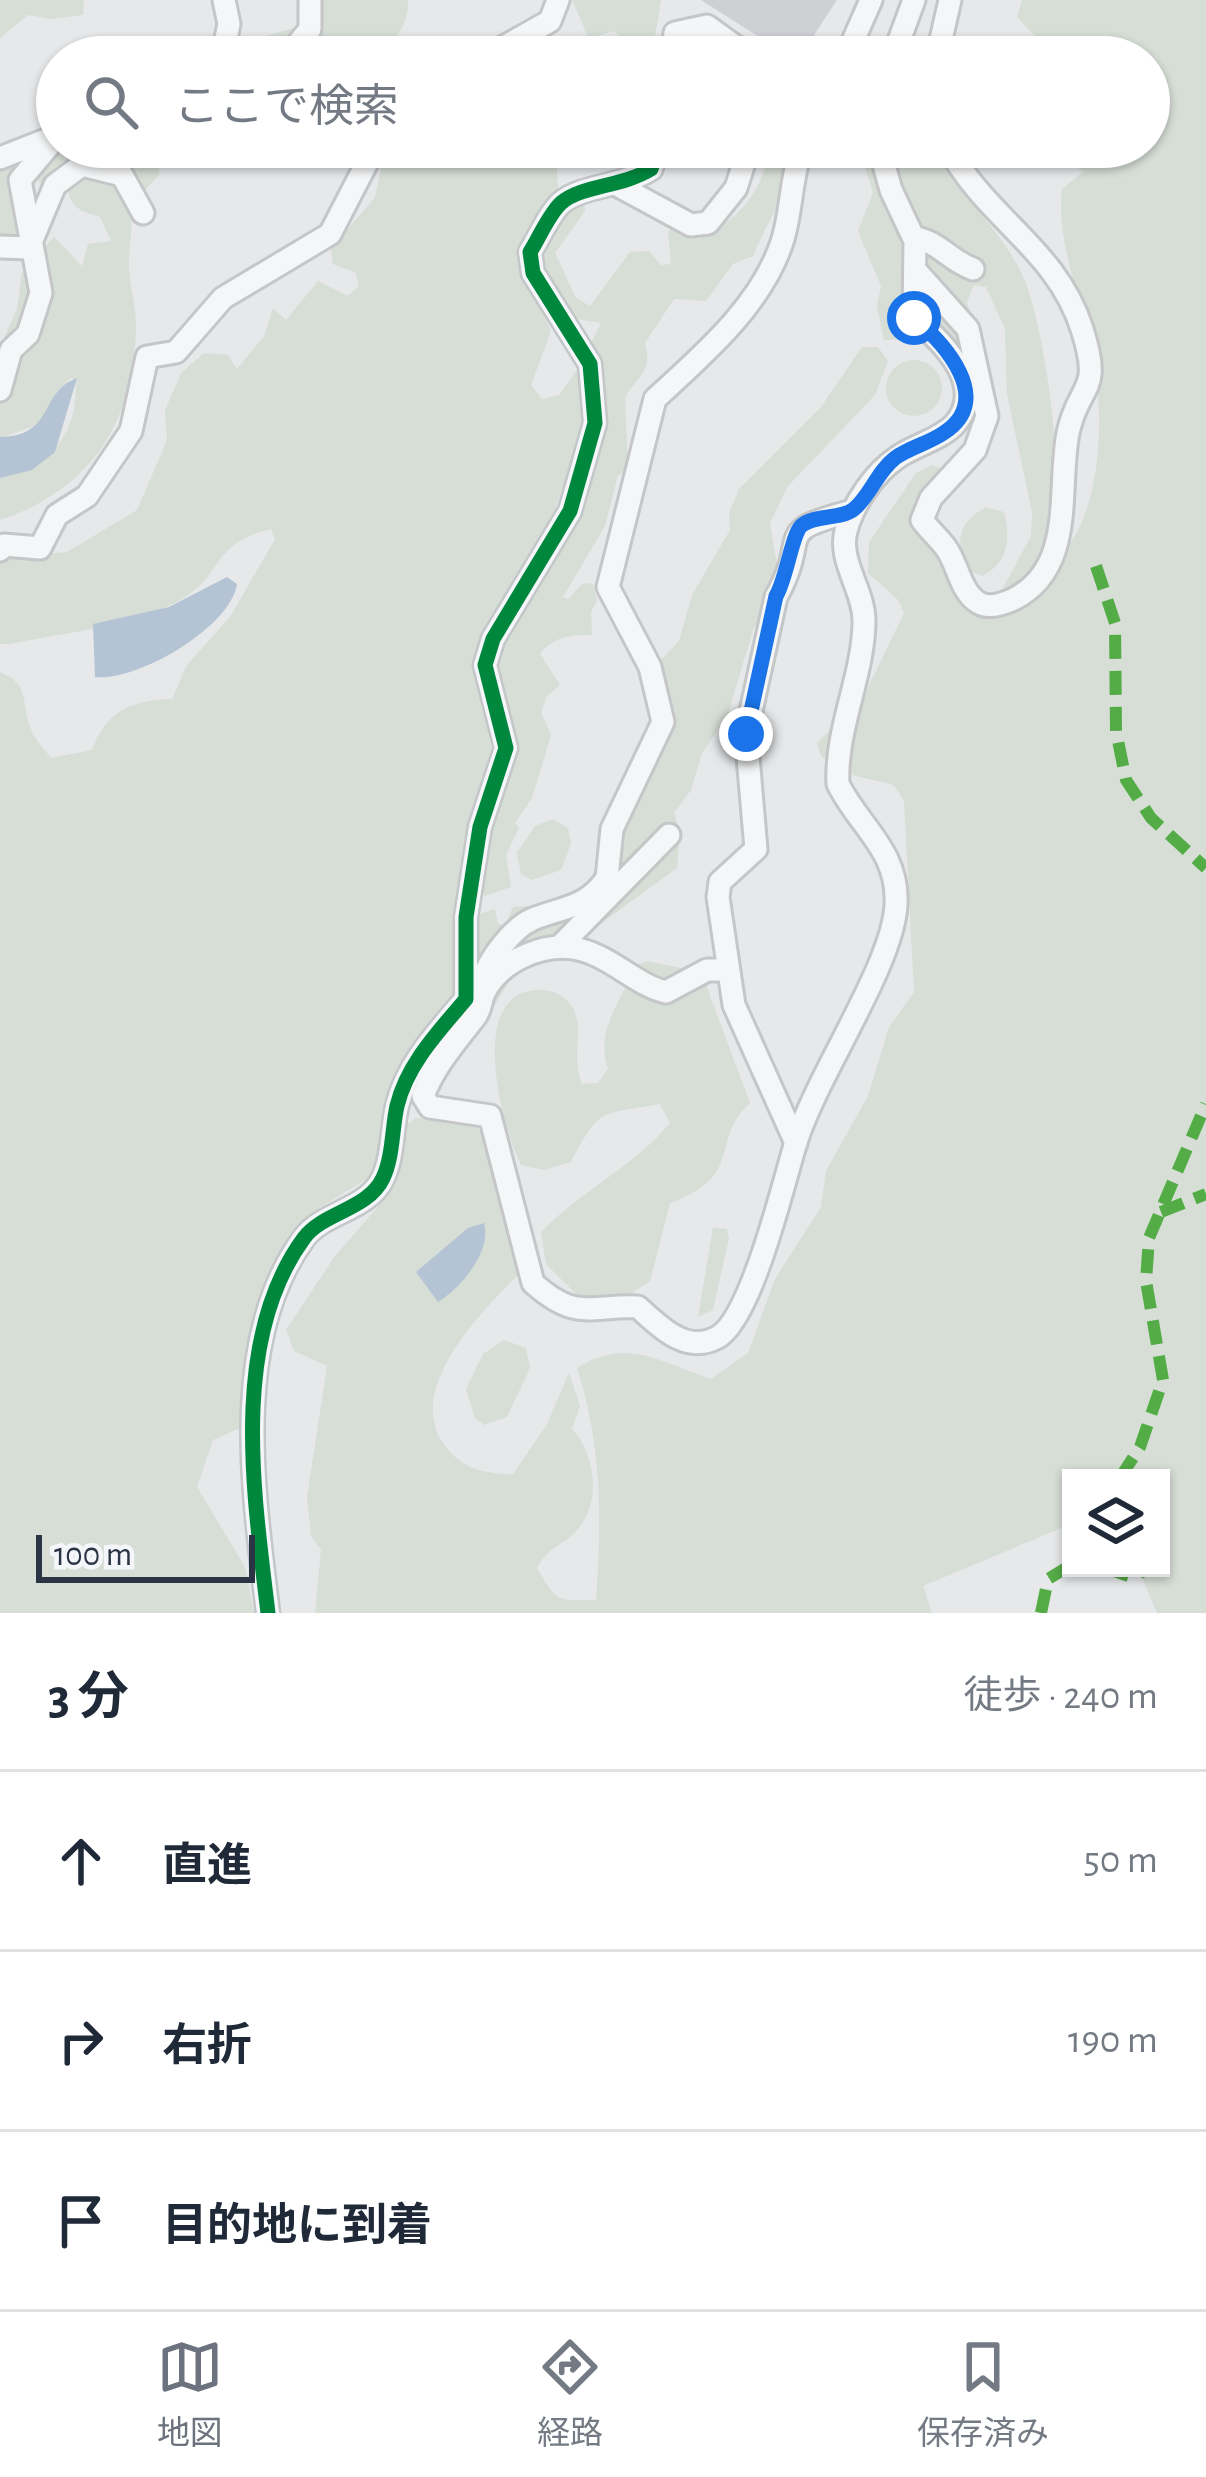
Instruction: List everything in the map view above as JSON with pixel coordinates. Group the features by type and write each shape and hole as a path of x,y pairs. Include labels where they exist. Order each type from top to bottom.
{"street":[{"path":"224,0 226,36"},
{"path":"304,36 310,29 310,0"},
{"path":"524,36 550,22 558,0"},
{"path":"855,36 871,0"},
{"path":"900,36 914,0"},
{"path":"942,36 950,0"},
{"path":"675,36 707,26 721,36"},
{"path":"0,158 36,144"},
{"path":"0,390 8,361 35,322 41,293 20,180 36,161"},
{"path":"31,244 55,185 78,168"},
{"path":"94,168 122,175 143,213"},
{"path":"0,550 4,545 40,548 57,514 87,496 131,430 147,357 176,352 223,298 330,234 364,168"},
{"path":"268,1613 255,1499 256,1387 265,1334 287,1265 308,1232 367,1197 383,1178 398,1100 423,1049 466,999 466,917 473,872 481,827 506,748 485,665 493,639 570,511 595,423 590,364 533,273 530,252 561,203 651,168"},
{"path":"617,185 691,225 708,223 736,188 742,168"},
{"path":"798,168 783,241 767,279 748,305 655,399 646,416 644,455 622,515 608,587 650,667 664,722 612,829 607,878 567,912 529,920 488,966 481,1009 440,1060 423,1096 430,1107 490,1116 528,1274 558,1301 602,1313 638,1307 662,1332 681,1340 718,1337 730,1324 765,1247 796,1143 893,926 896,903 889,856 838,784 847,699 864,640 864,610 844,553 853,511 893,459 943,434 965,407 965,389 952,353 914,318 920,286 914,238 885,168"},
{"path":"920,286 968,328 987,416 975,450 931,498 922,520 947,548 967,590 978,602 992,607 1026,592 1049,562 1063,516 1069,429 1093,377 1083,331 1055,268 992,207 963,168"},
{"path":"914,238 927,239 957,264 973,269"},
{"path":"0,247 31,244"},
{"path":"796,1143 734,1005 725,970 718,897 720,882 756,849 746,734 776,596 803,524 853,511"},
{"path":"482,995 519,959 560,946 669,835"},
{"path":"560,946 605,957 666,992 707,970 725,970"}],"shaded area":[{"path":"0,0 84,0 83,15 51,19 28,15 0,38"},
{"path":"304,0 408,0 396,36 266,36 298,27 296,14"},
{"path":"572,0 661,0 655,36 620,36 613,31 588,36"},
{"path":"1022,0 1206,0 1206,1613 1157,1613 1142,1577 1170,1577 1170,1469 1062,1469 1062,1528 923,1586 932,1613 315,1613 321,1550 311,1536 307,1497 327,1366 294,1351 286,1330 335,1256 382,1202 406,1125 416,1118 469,1122 486,1135 520,1273 449,1358 433,1408 437,1432 465,1464 513,1474 546,1426 569,1373 580,1406 572,1429 590,1464 590,1505 578,1529 537,1568 559,1598 596,1600 596,1454 577,1368 612,1354 629,1353 711,1379 748,1353 775,1279 821,1207 826,1171 868,1096 889,1027 914,992 904,801 894,785 856,776 821,756 817,743 862,700 904,613 898,600 868,573 869,542 916,473 932,465 943,469 921,526 996,609 1060,556 1087,508 1099,413 1093,352 1062,224 1062,189 1084,171 1078,168 1170,168 1170,36 1033,34 1017,17"},
{"path":"36,134 36,168 76,168 45,189 33,173 26,176 30,222 17,252 0,234 0,155 17,150"},
{"path":"118,168 158,168 159,175 144,191 128,182"},
{"path":"381,168 557,168 558,189 531,228 523,257 551,331 531,385 542,399 559,395 577,370 584,433 551,519 497,617 476,669 492,752 476,811 457,993 420,1038 390,1101 374,1174 319,1208 287,1239 259,1317 245,1426 213,1440 197,1487 245,1567 254,1613 0,1613 0,672 17,683 32,732 51,758 92,750 105,726 122,710 172,699 187,665 230,617 275,539 271,529 238,542 207,578 166,607 123,622 11,644 0,644 0,558 67,552 137,510 167,440 165,410 181,373 204,353 228,355 237,369 264,336 273,308 286,320 318,281 348,296 359,286 356,273 333,264 331,249 375,197"},
{"path":"764,168 789,168 753,256 733,264 706,301 674,299 645,343 646,367 625,397 628,471 618,475 605,526 563,597 568,599 583,583 593,584 597,601 591,612 592,635 563,638 540,654 560,685 547,696 541,712 551,735 532,798 515,823 519,828 506,855 511,887 485,896 477,890 506,769 494,652 575,511 591,343 601,323 570,318 538,258 562,214 584,203 585,211 555,253 576,298 590,306 630,252 649,251 661,265 671,264 668,231 679,225 699,239 738,213"},
{"path":"865,168 951,168 1024,279 1048,382 1055,514 1050,547 1039,570 1010,592 1003,588 1031,536 1032,512 1007,394 1005,329 986,287 974,285 967,302 980,346 982,445 968,426 968,386 923,339 884,340 877,307 881,286 858,231 873,193"},
{"path":"99,173 123,195 131,216 129,269 136,324 128,391 102,447 83,470 32,507 0,520 0,477 34,463 58,444 72,417 76,379 57,391 40,424 0,438 0,347 17,309 22,272 46,269 45,247 54,237 82,266 88,244 111,241 100,217 78,208 67,187 81,175"},
{"path":"862,347 878,347 888,361 875,395 788,486 770,523 778,572 761,625 754,627 727,717 702,753 691,790 674,813 680,832 677,868 562,952 532,944 481,1022 476,915 495,909 498,924 505,925 513,907 569,904 595,884 600,848 652,731 656,665 679,641 692,595 730,530 729,513 739,489 821,407"},
{"path":"914,360 934,368 942,388 934,408 914,416 894,408 886,388 894,368"},
{"path":"986,507 1004,512 1007,541 997,564 982,576 966,569 960,540 964,526"},
{"path":"553,819 568,828 571,843 561,870 532,880 521,874 517,853 535,826"},
{"path":"647,961 691,970 706,985 750,1103 731,1130 709,1181 670,1203 650,1281 624,1298 579,1297 546,1264 541,1232 670,1123 660,1104 613,1113 596,1122 571,1162 544,1170 521,1165 499,1093 496,1036 502,1012 516,996 539,990 557,993 575,1014 582,1084 598,1083 608,1069 605,1041 612,1015 637,965"},
{"path":"713,1228 727,1229 729,1238 713,1310 698,1317"},
{"path":"504,1340 526,1348 530,1368 507,1417 484,1425 475,1418 466,1389 483,1354"}],"water":[{"path":"77,378 55,452 32,470 0,478 0,437 30,429 56,393"},
{"path":"227,577 237,584 231,601 201,634 134,671 95,677 93,624 169,607"},
{"path":"484,1223 483,1245 473,1268 438,1302 416,1272 468,1228"}],"building":[{"path":"701,0 837,0 816,36 758,36"}],"marked path":[{"path":"1096,566 1115,623 1116,731 1126,780 1151,818 1206,868"},
{"path":"1126,1469 1140,1447 1163,1380 1146,1281 1149,1238 1206,1104"},
{"path":"1161,1212 1206,1194"},
{"path":"1041,1613 1048,1579 1062,1570"}],"cycle path":[{"path":"268,1613 253,1470 256,1371 265,1323 280,1279 304,1238 367,1197 383,1178 408,1076 466,999 466,917 480,827 506,748 485,665 493,639 570,511 595,423 590,364 533,273 530,252 561,203 651,168"}],"route":[{"path":"746,734 776,596 787,577 797,531 803,524 853,511 869,484 893,459 943,434 965,407 965,389 952,353 914,318"}]}
